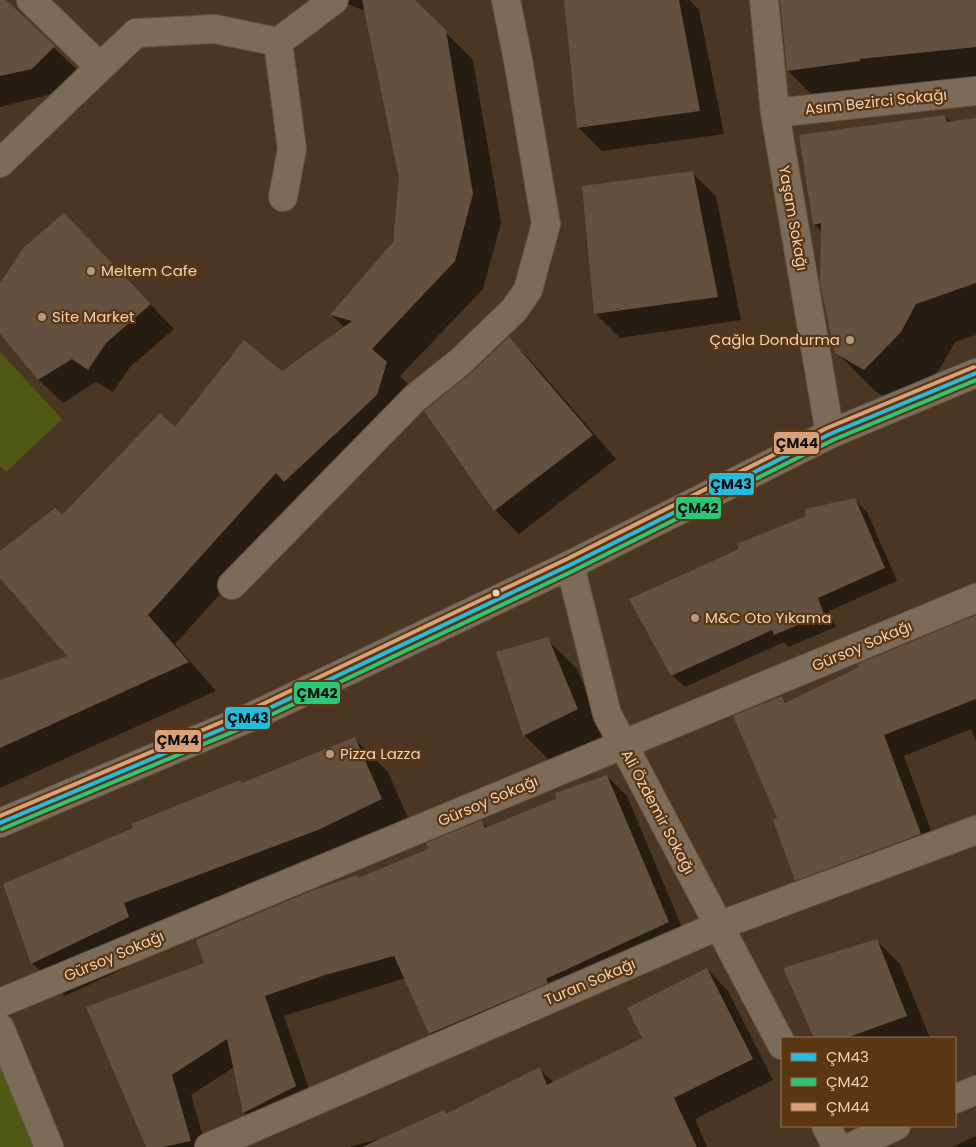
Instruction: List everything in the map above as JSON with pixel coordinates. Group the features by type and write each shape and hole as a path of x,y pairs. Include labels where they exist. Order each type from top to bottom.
{"main road":[{"path":"0,823 253,716 570,565 830,434 976,372"}],"street":[{"path":"31,0 99,66"},
{"path":"0,163 99,66 136,33 215,29 278,42 334,0"},
{"path":"232,585 415,398 460,362 514,310 528,290 546,224 506,0"},
{"name":"Yaşam Sokağı","path":"764,0 775,113 830,434"},
{"path":"278,42 292,149 283,197"},
{"name":"Asım Bezirci Sokağı","path":"775,113 976,91"},
{"name":"Ali Özdemir Sokağı","path":"570,565 607,714 781,1043"},
{"name":"Gürsoy Sokağı","path":"0,1003 976,598"},
{"name":"Turan Sokağı","path":"209,1147 718,926 976,830"},
{"path":"0,1028 49,1147"},
{"path":"956,1099 976,1090"},
{"path":"827,1127 837,1147"},
{"path":"850,1147 894,1127"}],"green space":[{"path":"0,352 62,419 6,472 0,466"},
{"path":"0,1061 36,1147 0,1147"}],"building":[{"path":"0,0 6,0 55,46 32,69 0,76"},
{"path":"362,0 415,0 446,30 473,194 455,261 372,349 387,362 377,395 284,482 276,473 148,615 189,662 0,748 0,680 67,656 0,578 0,551 55,508 62,515 160,413 175,427 244,340 282,371 352,321 330,315 393,242 399,178"},
{"path":"564,0 679,0 700,111 577,128"},
{"path":"780,0 976,0 976,47 860,59 860,61 787,71"},
{"path":"945,115 947,122 976,118 976,283 916,304 901,332 864,370 835,353 820,283 821,223 813,225 799,135"},
{"path":"693,171 718,297 594,314 582,186"},
{"path":"64,213 151,304 106,343 88,370 72,359 38,380 0,334 0,283 23,248"},
{"path":"509,337 593,435 494,511 424,411 471,373"},
{"path":"855,498 885,568 818,598 824,614 774,635 772,630 671,676 629,599 739,549 737,544 806,516 805,509"},
{"path":"976,615 976,699 884,735 921,834 795,881 773,820 777,818 733,716 782,696 785,703 859,667 858,664"},
{"path":"548,637 578,709 523,736 496,652"},
{"path":"355,737 382,799 318,830 124,903 129,917 31,964 3,884 133,828 131,824 240,780 242,783"},
{"path":"607,775 669,922 546,979 548,983 429,1034 394,956 325,975 265,996 296,1086 243,1113 227,1039 172,1075 191,1141 163,1147 146,1147 86,1007 204,963 196,940 311,891 357,875 358,878 428,849 426,843 482,820 485,828 556,799 555,793"},
{"path":"877,939 907,1016 849,1037 814,1037 783,968"},
{"path":"707,968 753,1059 674,1098 697,1147 362,1147 444,1110 446,1114 540,1067 547,1085 642,1038 627,1008"}],"transit line":[{"name":"ÇM44","path":"0,816 250,710 567,559 827,428 974,367"},
{"name":"ÇM43","path":"0,823 253,716 570,565 830,434 976,373"},
{"name":"ÇM42","path":"2,829 256,722 573,571 833,440 976,380"}],"place":[{"name":"Meltem Cafe","path":"91,271"},
{"name":"Site Market","path":"42,317"},
{"name":"Çağla Dondurma","path":"850,340"},
{"name":"M&C Oto Yıkama","path":"695,618"},
{"name":"Pizza Lazza","path":"330,754"}]}
